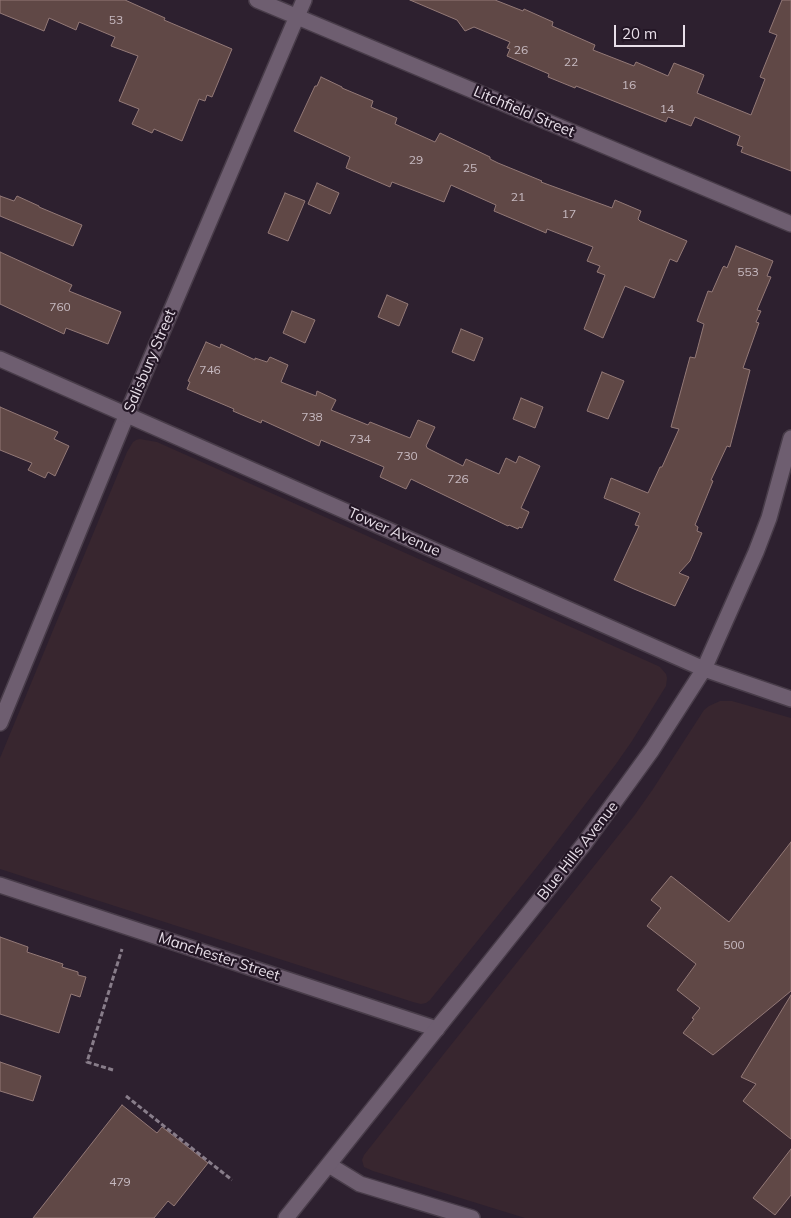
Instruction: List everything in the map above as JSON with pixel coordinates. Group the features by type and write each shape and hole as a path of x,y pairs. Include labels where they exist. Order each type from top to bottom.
{"street":[{"name":"Litchfield Street","path":"257,0 791,224"},
{"name":"Salisbury Street","path":"0,723 127,414 304,0"},
{"name":"Tower Avenue","path":"0,359 704,668 791,699"},
{"name":"Blue Hills Avenue","path":"286,1218 578,852 652,750 704,668 756,552 769,518 791,438"},
{"name":"Manchester Street","path":"0,886 437,1029"},
{"path":"329,1165 360,1184 472,1218"}],"path":[{"path":"113,1070 87,1062 122,950"},
{"path":"126,1096 232,1180"}],"shaded area":[{"path":"140,439 157,442 656,665 666,674 666,686 616,764 548,853 426,1003 413,1002 0,869 0,758 127,452 133,442"},
{"path":"720,701 732,701 791,718 791,1218 525,1218 364,1167 362,1160 364,1155 634,816 704,710"}],"building":[{"path":"0,0 125,0 165,18 164,20 232,49 212,97 207,95 205,101 199,99 182,141 154,129 152,133 132,124 139,109 119,101 138,56 111,46 115,37 79,22 76,30 49,18 44,31 0,13"},
{"path":"410,0 495,0 523,11 524,9 553,22 552,26 595,45 593,50 634,66 636,62 668,76 674,63 704,75 697,93 751,115 765,79 760,77 777,35 769,32 782,0 791,0 791,171 741,152 743,147 737,145 740,136 695,117 691,126 668,117 666,122 576,86 575,88 548,77 549,74 507,56 510,49 507,48 510,42 474,27 465,31 457,20"},
{"path":"321,77 373,101 371,107 397,118 395,124 435,142 440,133 490,157 490,159 498,163 541,182 612,208 615,200 641,211 638,219 640,221 687,241 677,262 670,259 654,298 625,286 603,338 584,329 605,275 597,272 600,266 587,261 593,247 547,229 546,233 494,211 496,205 451,185 444,202 392,182 390,187 346,168 350,157 294,131"},
{"path":"317,183 339,193 330,214 308,204"},
{"path":"285,193 305,201 288,241 268,233"},
{"path":"0,196 14,201 17,196 82,225 73,246 0,216"},
{"path":"736,246 773,261 767,276 771,277 757,310 761,311 756,322 759,323 743,368 750,370 730,447 727,446 711,480 713,481 695,525 698,527 697,531 702,533 690,561 679,573 689,577 675,606 614,580 639,526 635,525 640,513 604,498 611,478 648,493 660,467 662,467 679,429 671,427 690,357 695,358 704,324 697,321 708,291 712,292 723,267 727,268"},
{"path":"0,252 72,285 69,291 121,312 108,344 66,328 64,334 0,304"},
{"path":"387,295 408,304 399,326 378,317"},
{"path":"292,311 315,320 305,343 283,333"},
{"path":"461,329 483,338 474,361 452,352"},
{"path":"206,342 220,348 221,344 255,360 255,358 267,362 270,357 288,365 281,382 316,396 317,391 336,400 331,410 368,425 370,422 410,438 418,420 435,427 426,446 427,448 463,466 466,459 499,474 506,458 516,463 519,456 540,466 521,508 529,512 522,528 519,527 518,529 508,526 411,479 406,489 380,477 384,467 321,440 319,446 262,420 261,423 233,411 234,409 187,389 190,382 188,381"},
{"path":"602,372 624,381 608,419 587,411"},
{"path":"521,398 543,407 535,428 513,419"},
{"path":"0,407 58,432 54,439 69,446 55,476 48,472 45,478 28,470 32,463 0,450"},
{"path":"791,842 791,991 713,1055 683,1033 700,1008 677,990 696,964 647,926 661,908 651,900 671,876 729,922"},
{"path":"0,937 28,947 27,952 63,964 62,967 78,972 78,975 86,977 80,997 71,994 59,1033 0,1014"},
{"path":"791,995 791,1139 743,1101 756,1084 741,1077"},
{"path":"0,1062 41,1076 33,1101 0,1091"},
{"path":"122,1105 157,1133 162,1127 208,1163 174,1206 168,1201 154,1218 33,1218"},
{"path":"791,1149 791,1195 775,1215 753,1198"}]}
